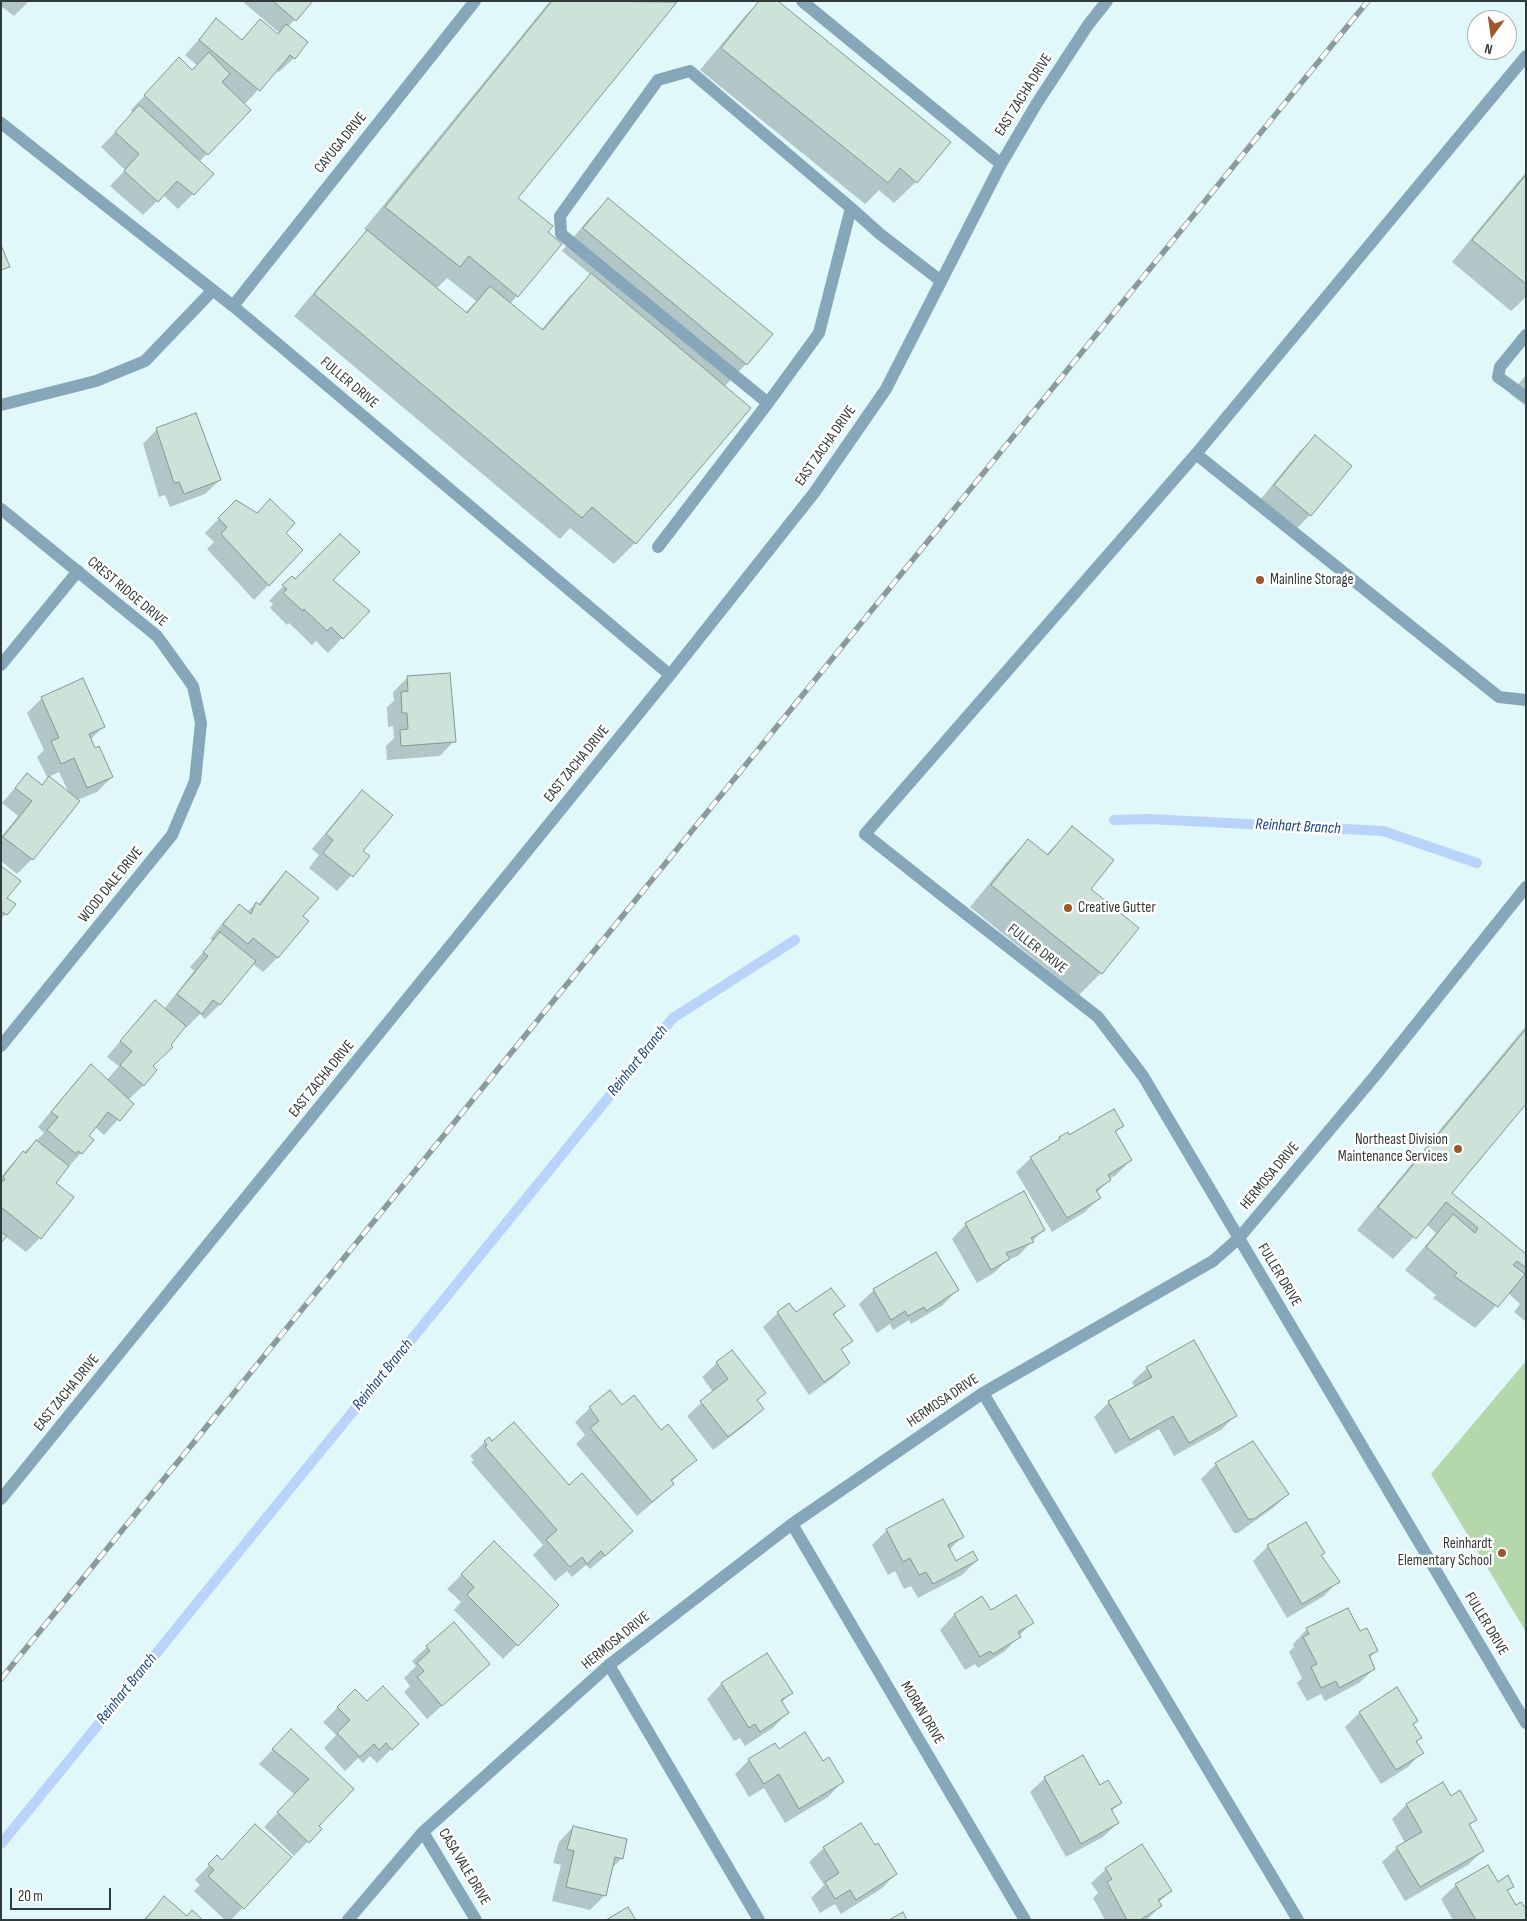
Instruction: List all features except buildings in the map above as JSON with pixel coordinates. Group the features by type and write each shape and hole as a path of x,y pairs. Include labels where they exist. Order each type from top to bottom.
{"street":[{"name":"CAYUGA DRIVE","path":"233,306 476,1"},
{"path":"802,1 1001,164"},
{"name":"EAST ZACHA DRIVE","path":"1,1499 670,675 814,493 886,389 1001,164 1037,103 1088,25 1107,1"},
{"path":"1526,56 1196,454 1499,697 1526,700"},
{"path":"768,403 561,234 560,216 658,80 690,71 852,208 880,234 941,281"},
{"name":"FULLER DRIVE","path":"1,123 233,306 670,675"},
{"path":"658,547 819,333 852,208"},
{"path":"1,405 96,381 145,361 213,290"},
{"path":"1526,334 1500,367 1498,377 1526,397"},
{"name":"FULLER DRIVE","path":"1196,454 865,834 1098,1016 1142,1076 1526,1723"},
{"name":"CREST RIDGE DRIVE","path":"1,509 157,636 193,686 201,723"},
{"path":"1,666 78,571"},
{"name":"WOOD DALE DRIVE","path":"1,1046 172,835 195,781 201,723"},
{"name":"HERMOSA DRIVE","path":"348,1920 423,1832 609,1665 792,1524 983,1393 1212,1261 1239,1238 1374,1077 1526,887"},
{"path":"983,1393 1298,1920"},
{"name":"MORAN DRIVE","path":"792,1524 1025,1920"},
{"path":"609,1665 759,1920"},
{"name":"CASA VALE DRIVE","path":"423,1832 476,1920"}],"green space":[{"name":"Reinhardt Elementary School","path":"1526,1361 1526,1632 1431,1474"}],"waterway":[{"name":"Reinhart Branch","path":"1114,820 1149,819 1383,831 1477,863"},
{"name":"Reinhart Branch","path":"1,1844 673,1018 795,940"}],"railway":[{"path":"1,1679 1368,1"}],"place":[{"name":"Mainline Storage","path":"1260,580"},
{"name":"Creative Gutter","path":"1068,908"},
{"name":"Northeast Division Maintenance Services","path":"1458,1149"},
{"name":"Reinhardt Elementary School","path":"1502,1553"}]}
